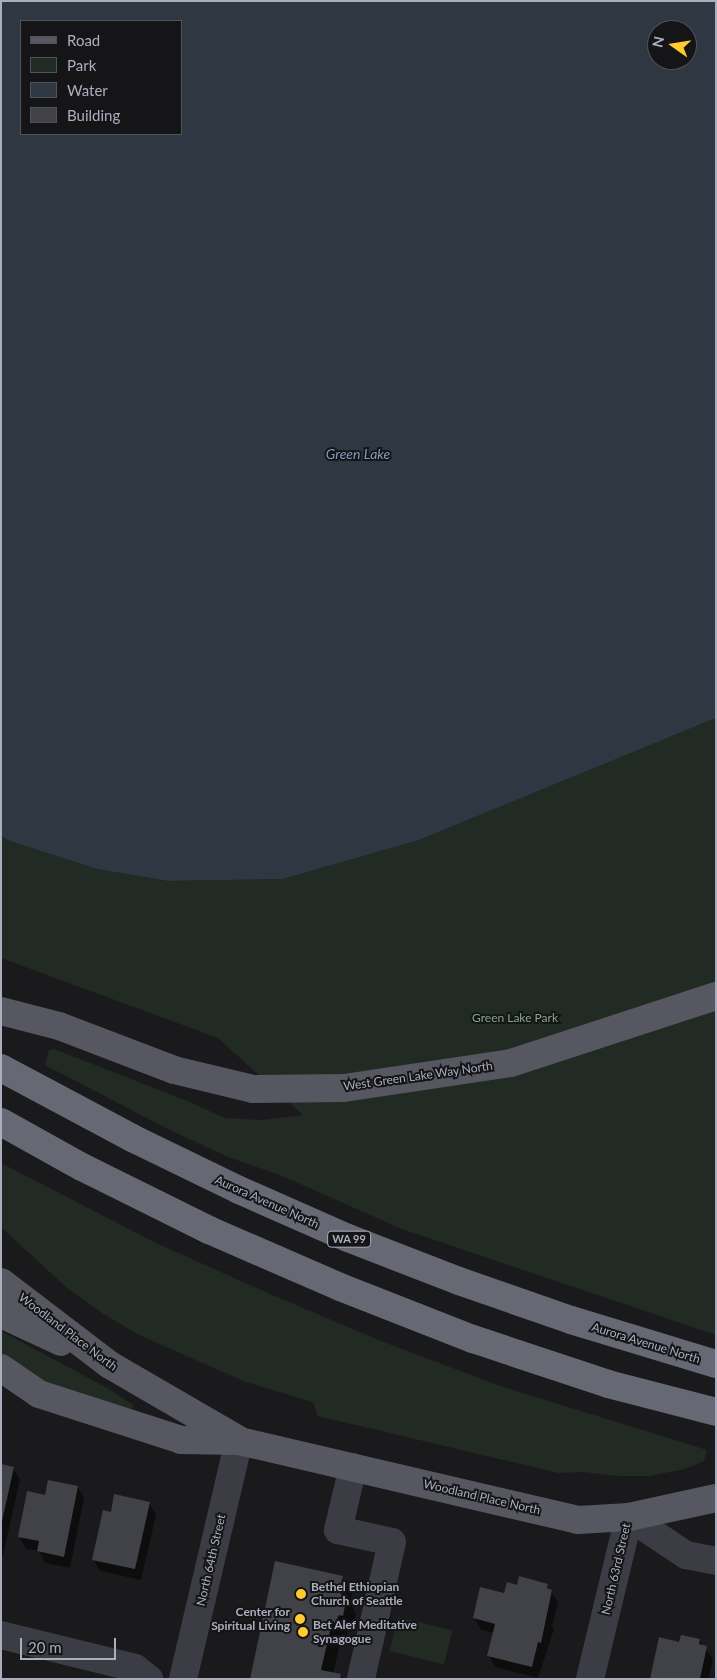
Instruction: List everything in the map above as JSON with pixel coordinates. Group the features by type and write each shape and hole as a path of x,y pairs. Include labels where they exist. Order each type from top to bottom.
{"highway":[{"name":"Aurora Avenue North","path":"1,1068 132,1138 239,1190 348,1238 459,1282 571,1320 716,1364"},
{"path":"1,1122 82,1166 209,1230 340,1287 473,1339 608,1384 716,1412"}],"main road":[{"name":"West Green Lake Way North","path":"1,1011 59,1026 174,1070 253,1089 344,1088 511,1063 716,996"},
{"name":"Woodland Place North","path":"1,1282 110,1366 239,1441"},
{"path":"1,1314 110,1366"},
{"name":"Woodland Place North","path":"1,1368 39,1394 181,1440 239,1441 578,1520 628,1518"},
{"path":"1,1374 39,1394"},
{"name":"North 63rd Street","path":"628,1518 716,1498"}],"street":[{"name":"North 64th Street","path":"183,1679 239,1441"},
{"path":"353,1467 338,1530 392,1542 361,1679"},
{"path":"628,1518 686,1555 716,1561"},
{"name":"North 63rd Street","path":"590,1679 628,1518"},
{"path":"1,1636 135,1668 149,1679"}],"green space":[{"name":"Green Lake Park","path":"716,718 716,1335 402,1229 280,1175 228,1157 168,1129 45,1065 49,1050 54,1049 185,1100 225,1118 262,1120 303,1115 218,1038 1,958 1,836 10,841 97,869 168,881 283,879 419,840"},
{"path":"1,1163 156,1243 270,1294 381,1341 500,1386 707,1450 704,1461 685,1469 649,1476 617,1476 584,1472 559,1473 318,1416 313,1402 246,1382 139,1335 102,1313 66,1287 1,1227"},
{"path":"1,1331 109,1389 133,1405 132,1409 129,1410 52,1387 1,1360"},
{"path":"398,1617 452,1631 444,1665 390,1651"}],"water":[{"name":"Green Lake","path":"1,1 716,1 716,718 419,840 283,879 168,881 97,869 10,841 1,836"}],"building":[{"path":"1,1464 14,1467 2,1521 1,1521"},
{"path":"48,1480 78,1486 64,1557 37,1551 39,1541 18,1537 27,1491 45,1495"},
{"path":"114,1494 150,1502 135,1569 92,1560 103,1510 111,1512"},
{"name":"Center for Spiritual Living","path":"275,1561 343,1576 339,1593 347,1595 343,1616 339,1615 337,1623 332,1622 321,1670 341,1674 340,1679 250,1679"},
{"path":"519,1576 548,1584 547,1588 552,1590 541,1643 538,1642 532,1667 487,1656 495,1624 473,1618 480,1587 504,1593 507,1582 517,1585"},
{"path":"681,1635 700,1639 699,1644 707,1646 700,1679 650,1679 659,1637 679,1642"}],"place":[{"name":"Bethel Ethiopian Church of Seattle","path":"301,1594"},
{"name":"Center for Spiritual Living","path":"300,1619"},
{"name":"Bet Alef Meditative Synagogue","path":"303,1632"}]}
